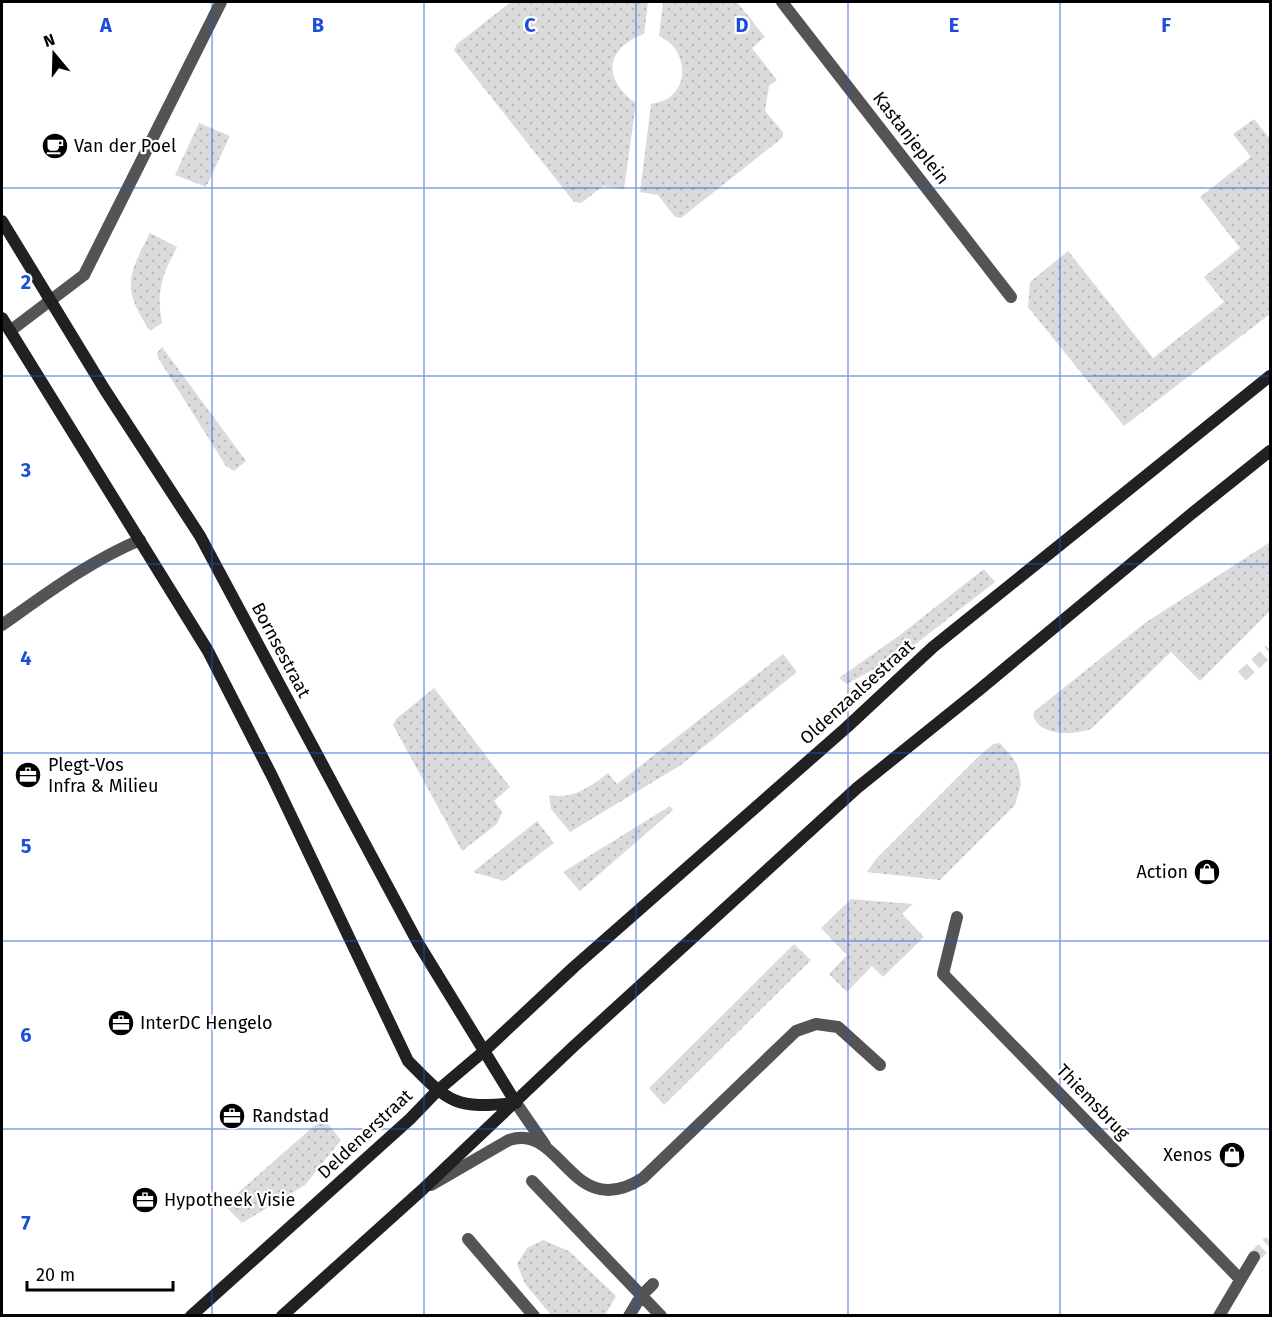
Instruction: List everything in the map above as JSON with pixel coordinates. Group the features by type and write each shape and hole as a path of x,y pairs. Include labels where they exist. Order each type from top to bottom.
{"main road":[{"name":"Bornsestraat","path":"2,221 105,390 200,536 418,943 516,1103"},
{"path":"2,318 208,651 273,778 408,1061 437,1091 460,1104 482,1107 516,1103"},
{"name":"Oldenzaalsestraat","path":"483,1052 574,967 847,727 933,647 1270,376"},
{"path":"282,1316 422,1190 574,1047 857,788 1270,451"},
{"name":"Deldenerstraat","path":"191,1316 410,1119 437,1091 483,1052"}],"street":[{"path":"10,331 84,276 221,2"},
{"name":"Kastanjeplein","path":"782,2 1011,297"},
{"path":"2,625 57,586 112,552 140,540"},
{"name":"Thiemsbrug","path":"957,917 943,974 1240,1279"},
{"name":"Bornsestraat","path":"516,1103 546,1146 576,1177 585,1184 614,1191 628,1187 643,1178 796,1031 816,1024 838,1027 880,1065"},
{"path":"422,1190 519,1136 546,1146"},
{"path":"532,1182 661,1316"},
{"path":"468,1239 534,1316"},
{"path":"1224,1313 1240,1279 1254,1257"},
{"path":"629,1316 641,1296 652,1284"}],"shaded area":[{"path":"511,2 648,2 644,34 622,47 615,56 613,65 613,75 617,84 636,103 624,189 603,186 581,203 574,202 454,50 457,44"},
{"path":"663,2 737,2 765,37 752,48 777,80 769,86 765,111 783,132 782,138 681,218 675,217 658,195 640,192 651,104 669,98 681,82 682,64 679,55 674,47 659,36"},
{"path":"1254,119 1270,139 1270,314 1124,426 1028,307 1030,282 1068,251 1153,358 1224,302 1204,277 1240,248 1200,197 1251,157 1233,134"},
{"path":"199,123 230,136 206,187 175,175"},
{"path":"150,233 177,247 167,266 160,292 162,323 150,331 135,304 131,283 136,261"},
{"path":"162,347 246,461 234,471 226,466 158,358 157,353"},
{"path":"1270,542 1270,611 1200,681 1171,652 1091,729 1067,733 1058,732 1042,727 1036,721 1033,714 1036,710 1145,623"},
{"path":"984,569 995,582 908,650 847,684 839,678 900,635"},
{"path":"783,654 797,672 681,765 570,832 551,809 549,795 573,794 608,773 617,784"},
{"path":"434,688 510,787 494,801 502,812 497,824 462,851 393,725 396,719"},
{"path":"1000,743 1014,759 1019,770 1021,784 1015,805 940,880 867,872 876,859 978,757 993,744"},
{"path":"670,806 673,810 580,891 563,872"},
{"path":"537,821 554,843 504,881 473,872"},
{"path":"851,899 913,904 902,914 924,937 883,977 872,966 847,992 829,974 847,955 821,928"},
{"path":"794,944 811,960 664,1105 649,1088"},
{"path":"323,1118 341,1140 305,1185 242,1223 224,1205"},
{"path":"543,1240 569,1251 616,1296 605,1315 551,1315 525,1284 517,1264 527,1248"}],"tunnel":[{"path":"1242,676 1270,650"},
{"path":"1254,1257 1270,1241"}],"place":[{"name":"Van der Poel","path":"55,146"},
{"name":"Plegt-Vos Infra & Milieu","path":"28,775"},
{"name":"Action","path":"1207,872"},
{"name":"InterDC Hengelo","path":"121,1023"},
{"name":"Randstad","path":"232,1116"},
{"name":"Xenos","path":"1232,1155"},
{"name":"Hypotheek Visie","path":"145,1200"}]}
